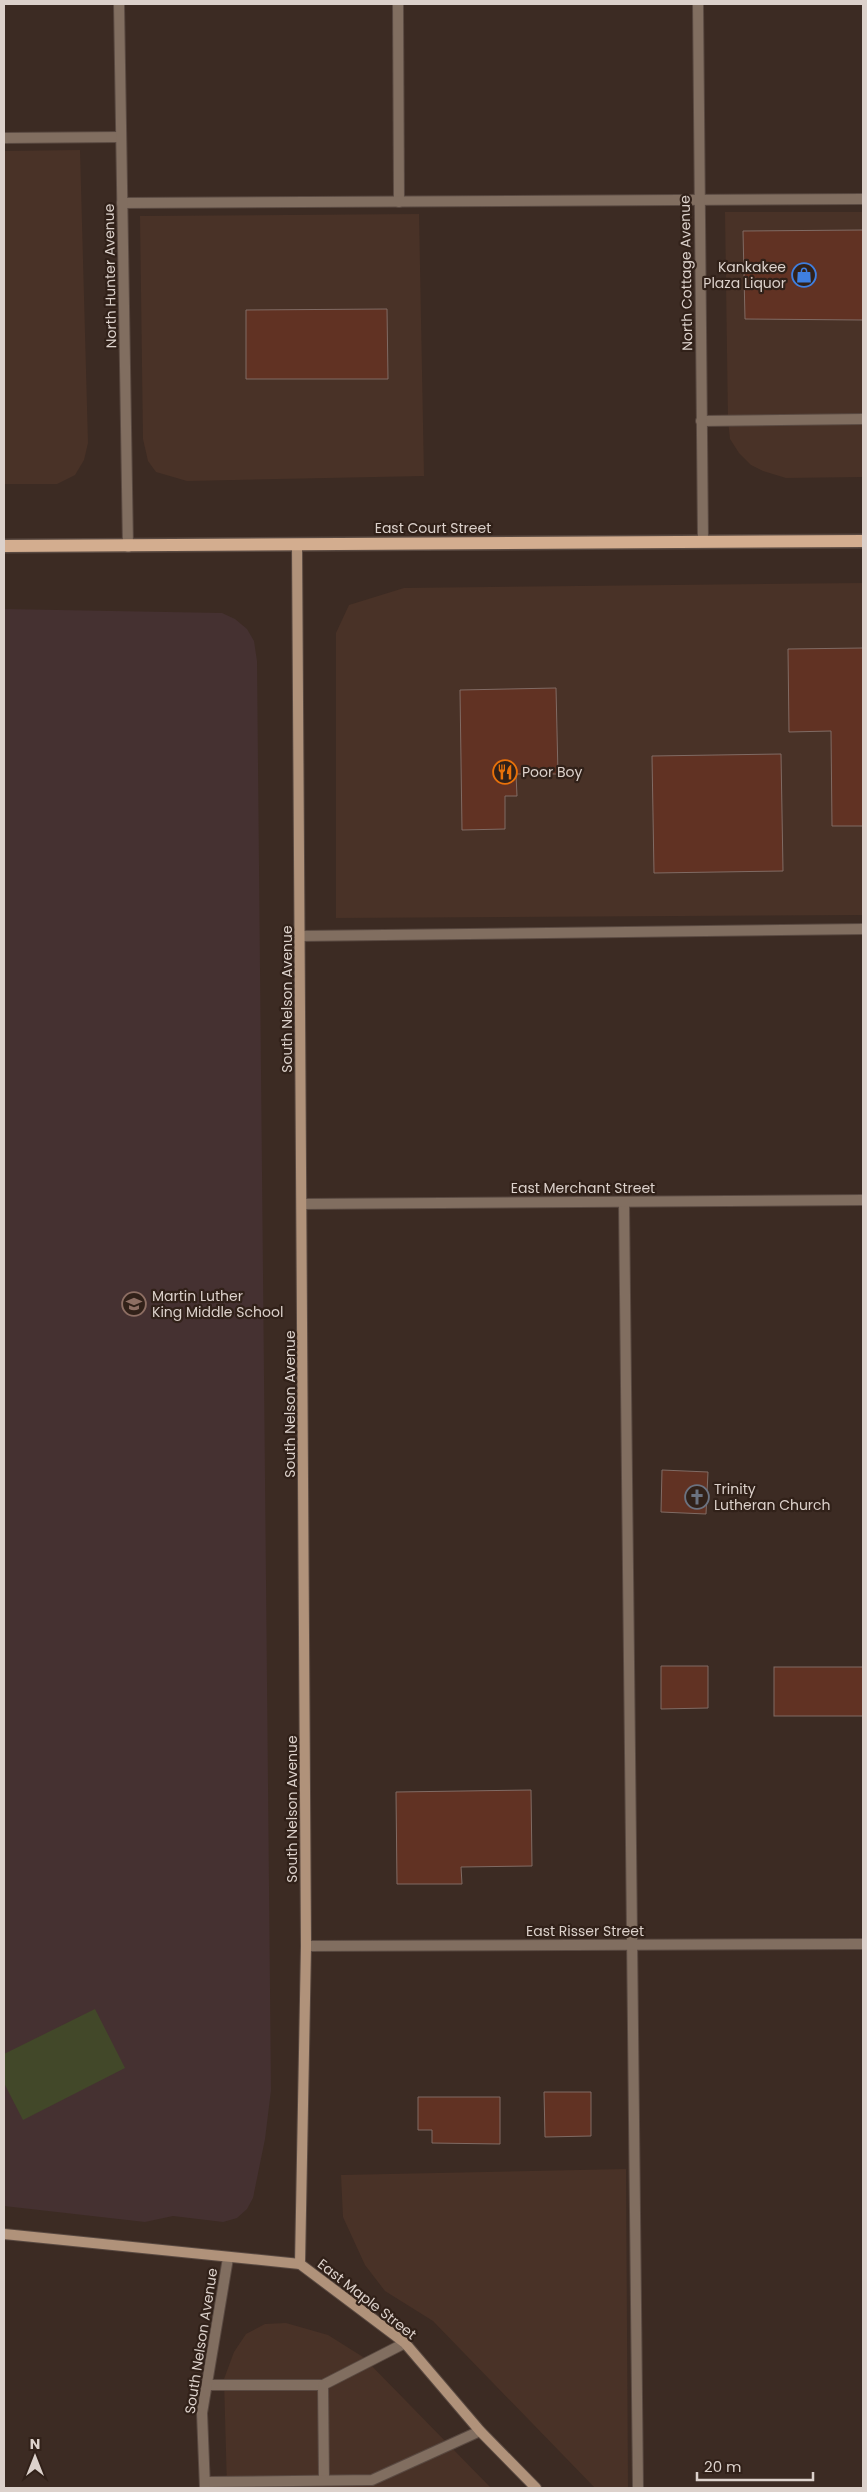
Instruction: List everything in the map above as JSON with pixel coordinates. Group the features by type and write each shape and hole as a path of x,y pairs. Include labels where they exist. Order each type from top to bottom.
{"main road":[{"name":"East Court Street","path":"4,546 128,547 297,544 863,541"},
{"name":"South Nelson Avenue","path":"297,544 306,1946 300,2264"},
{"name":"East Maple Street","path":"4,2234 300,2264 405,2343 480,2431 536,2488"}],"street":[{"name":"North Hunter Avenue","path":"119,4 128,547"},
{"path":"398,4 399,202"},
{"name":"North Cottage Avenue","path":"698,4 703,542"},
{"path":"4,138 121,137"},
{"path":"122,204 863,199"},
{"path":"702,421 863,419"},
{"path":"300,936 863,929"},
{"name":"East Merchant Street","path":"302,1204 863,1200"},
{"path":"624,1202 638,2488"},
{"name":"East Risser Street","path":"306,1946 863,1944"},
{"name":"South Nelson Avenue","path":"205,2485 202,2413 228,2258"},
{"path":"207,2385 323,2385 405,2343"},
{"path":"323,2385 324,2480"},
{"path":"205,2485 372,2480 480,2431"}],"shaded area":[{"path":"80,150 88,443 84,460 75,475 57,484 4,484 4,151"},
{"path":"725,212 863,212 863,477 786,478 751,465 739,453 730,439 728,420"},
{"path":"419,214 424,476 187,481 156,472 148,461 143,439 140,216"},
{"path":"863,583 863,915 336,918 336,633 349,605 404,588"},
{"name":"Martin Luther King Middle School","path":"4,609 222,613 235,619 247,629 254,641 257,661 271,2090 265,2139 253,2198 247,2209 237,2218 223,2222 173,2216 145,2222 4,2206"},
{"path":"626,2169 628,2488 595,2488 433,2321 385,2291 365,2265 343,2217 341,2175"},
{"path":"286,2323 328,2335 363,2357 491,2488 227,2488 224,2379 234,2352 246,2334 265,2324"}],"green space":[{"path":"95,2009 125,2068 23,2120 4,2083 4,2054"}],"building":[{"name":"Kankakee Plaza Liquor","path":"863,230 863,320 745,319 743,231"},
{"path":"387,309 388,379 246,379 246,310"},
{"path":"863,648 863,826 832,826 831,731 789,732 788,649"},
{"path":"556,688 558,774 516,774 517,796 505,796 505,829 462,830 460,690"},
{"path":"781,754 783,871 654,873 652,756"},
{"path":"662,1470 708,1472 706,1514 661,1512"},
{"path":"661,1666 708,1666 708,1708 661,1709"},
{"path":"774,1667 863,1667 863,1716 774,1716"},
{"path":"531,1790 532,1866 461,1867 462,1884 397,1884 396,1792"},
{"path":"544,2092 591,2092 591,2136 545,2137"},
{"path":"418,2097 500,2097 500,2144 432,2143 432,2130 418,2130"}],"place":[{"name":"Kankakee Plaza Liquor","path":"804,275"},
{"name":"Poor Boy","path":"505,772"},
{"name":"Martin Luther King Middle School","path":"134,1304"},
{"name":"Trinity Lutheran Church","path":"697,1497"}]}
